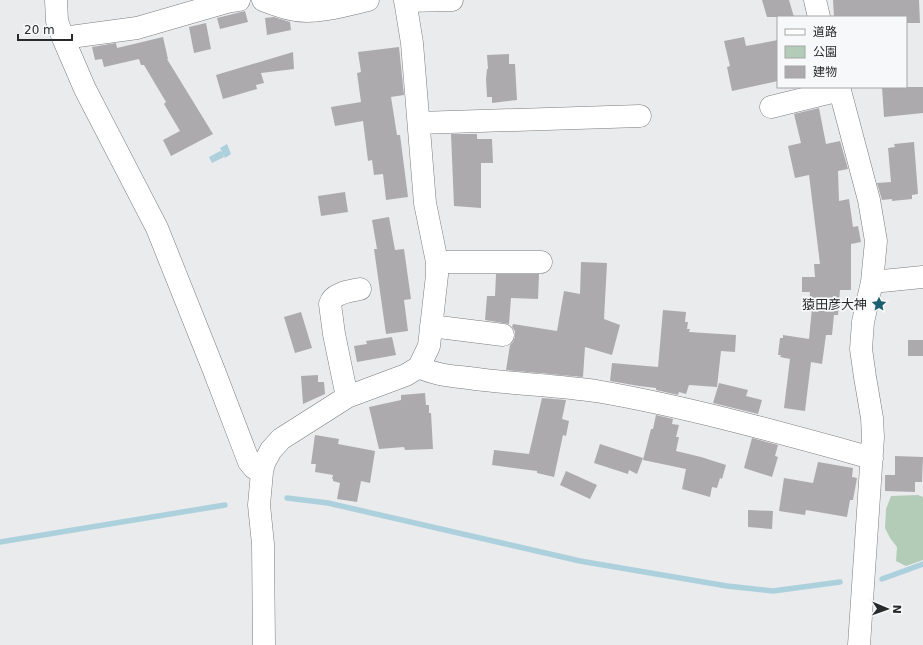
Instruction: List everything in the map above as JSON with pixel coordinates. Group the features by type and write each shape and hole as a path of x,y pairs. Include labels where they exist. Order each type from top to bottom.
{"street":[{"path":"56,0 57,21 85,89 157,228 214,368 249,462 254,468 262,472"},
{"path":"63,38 138,28 226,2 239,0"},
{"path":"262,0 296,11 324,10 368,0"},
{"path":"264,645 263,544 259,505 262,472 264,463 271,450 280,439 347,397 406,375 419,368 429,346 437,275 437,262 426,203 412,43 405,0 452,0"},
{"path":"815,0 819,16"},
{"path":"771,107 839,89 869,200 876,241 872,282 863,322 861,349 872,418 872,458 859,645"},
{"path":"419,123 640,116"},
{"path":"437,262 541,262"},
{"path":"872,282 923,277"},
{"path":"347,397 334,334 330,304 331,300 340,294 360,289"},
{"path":"431,326 503,335"},
{"path":"419,368 431,373 595,391 757,426 872,458"}],"green space":[{"path":"918,495 923,497 923,560 906,566 896,561 897,547 885,528 886,509 891,496"}],"water":[{"path":"227,144 231,154 225,158 223,154 224,157 212,163 209,157 220,151 222,152 220,148"}],"building":[{"path":"762,0 789,0 794,16 767,17"},
{"path":"833,0 919,0 920,23 907,23 907,16 834,16"},
{"path":"245,11 248,22 220,29 217,18"},
{"path":"274,17 290,22 291,30 267,35 265,18"},
{"path":"206,23 211,49 194,53 189,27"},
{"path":"163,37 167,59 213,134 171,156 163,140 180,131 164,104 166,102 144,65 141,65 139,59 104,67 102,59 95,60 92,47 116,43 117,48"},
{"path":"744,37 746,46 777,40 777,81 732,91 727,67 730,66 724,41"},
{"path":"399,47 404,95 391,97 397,135 400,135 408,197 386,200 383,174 374,175 372,160 368,161 363,121 335,126 331,107 361,102 357,73 361,72 358,52"},
{"path":"293,52 294,69 261,73 264,83 256,85 257,89 223,99 216,75"},
{"path":"509,54 509,64 515,64 517,100 492,103 492,97 487,97 487,55"},
{"path":"923,87 923,113 884,117 882,88"},
{"path":"819,108 826,144 840,141 848,169 838,171 839,201 849,199 853,227 858,226 861,242 851,244 851,290 840,290 838,315 834,315 832,335 826,335 822,364 811,362 805,411 784,408 790,359 780,357 781,355 778,355 780,338 783,338 783,335 809,339 812,308 809,308 810,292 802,292 802,277 815,277 814,264 820,264 809,175 795,178 788,146 801,143 794,114"},
{"path":"451,134 477,134 477,139 492,139 493,163 481,163 481,208 454,206"},
{"path":"914,142 918,194 912,195 912,199 892,201 892,199 882,200 877,183 891,182 888,148 895,147 894,144"},
{"path":"345,192 348,212 321,216 318,196"},
{"path":"389,217 395,250 404,249 411,299 404,300 408,331 386,334 374,249 377,249 372,220"},
{"path":"581,262 607,263 604,319 620,325 612,355 585,347 583,377 506,370 510,345 515,337 515,331 512,327 513,324 557,331 564,291 580,294"},
{"path":"496,274 539,274 538,299 511,298 509,324 485,320 487,296 495,296"},
{"path":"663,310 686,312 685,322 688,322 687,329 690,329 689,332 736,335 735,352 721,351 717,387 689,385 686,394 679,392 678,395 656,390 656,388 610,381 612,363 658,367"},
{"path":"301,312 312,348 295,353 284,317"},
{"path":"392,337 396,355 357,362 354,346 367,344 366,341"},
{"path":"908,340 923,340 923,356 908,356"},
{"path":"318,375 318,382 324,382 325,394 303,404 301,376"},
{"path":"719,383 748,390 746,396 762,400 758,414 713,403"},
{"path":"425,393 426,405 429,405 429,413 431,413 433,449 405,450 404,447 379,449 369,407 401,400 401,395"},
{"path":"542,398 566,400 562,419 569,421 566,436 563,435 554,477 537,473 537,471 492,465 494,450 529,454"},
{"path":"656,415 673,419 672,424 679,425 676,437 679,437 676,451 726,465 722,479 720,478 717,488 712,487 710,497 682,489 686,469 643,460"},
{"path":"315,435 339,439 338,444 375,451 370,483 361,481 357,502 337,499 340,483 333,481 333,475 315,472 316,464 311,464"},
{"path":"752,438 778,445 775,456 778,457 772,477 744,468"},
{"path":"600,444 643,458 637,474 629,470 628,474 594,463"},
{"path":"895,456 923,457 922,482 915,482 915,492 885,491 885,475 895,475"},
{"path":"818,462 853,468 852,477 857,478 853,500 850,500 847,517 806,510 805,515 779,511 784,478 813,483"},
{"path":"566,471 597,485 590,499 560,485"},
{"path":"748,510 773,511 772,529 748,527"}],"waterway":[{"path":"287,498 328,503 580,561 727,586 773,591 840,582"},
{"path":"0,542 225,505"},
{"path":"882,579 923,564"}],"place":[{"name":"猿田彦大神","path":"879,304"}]}
